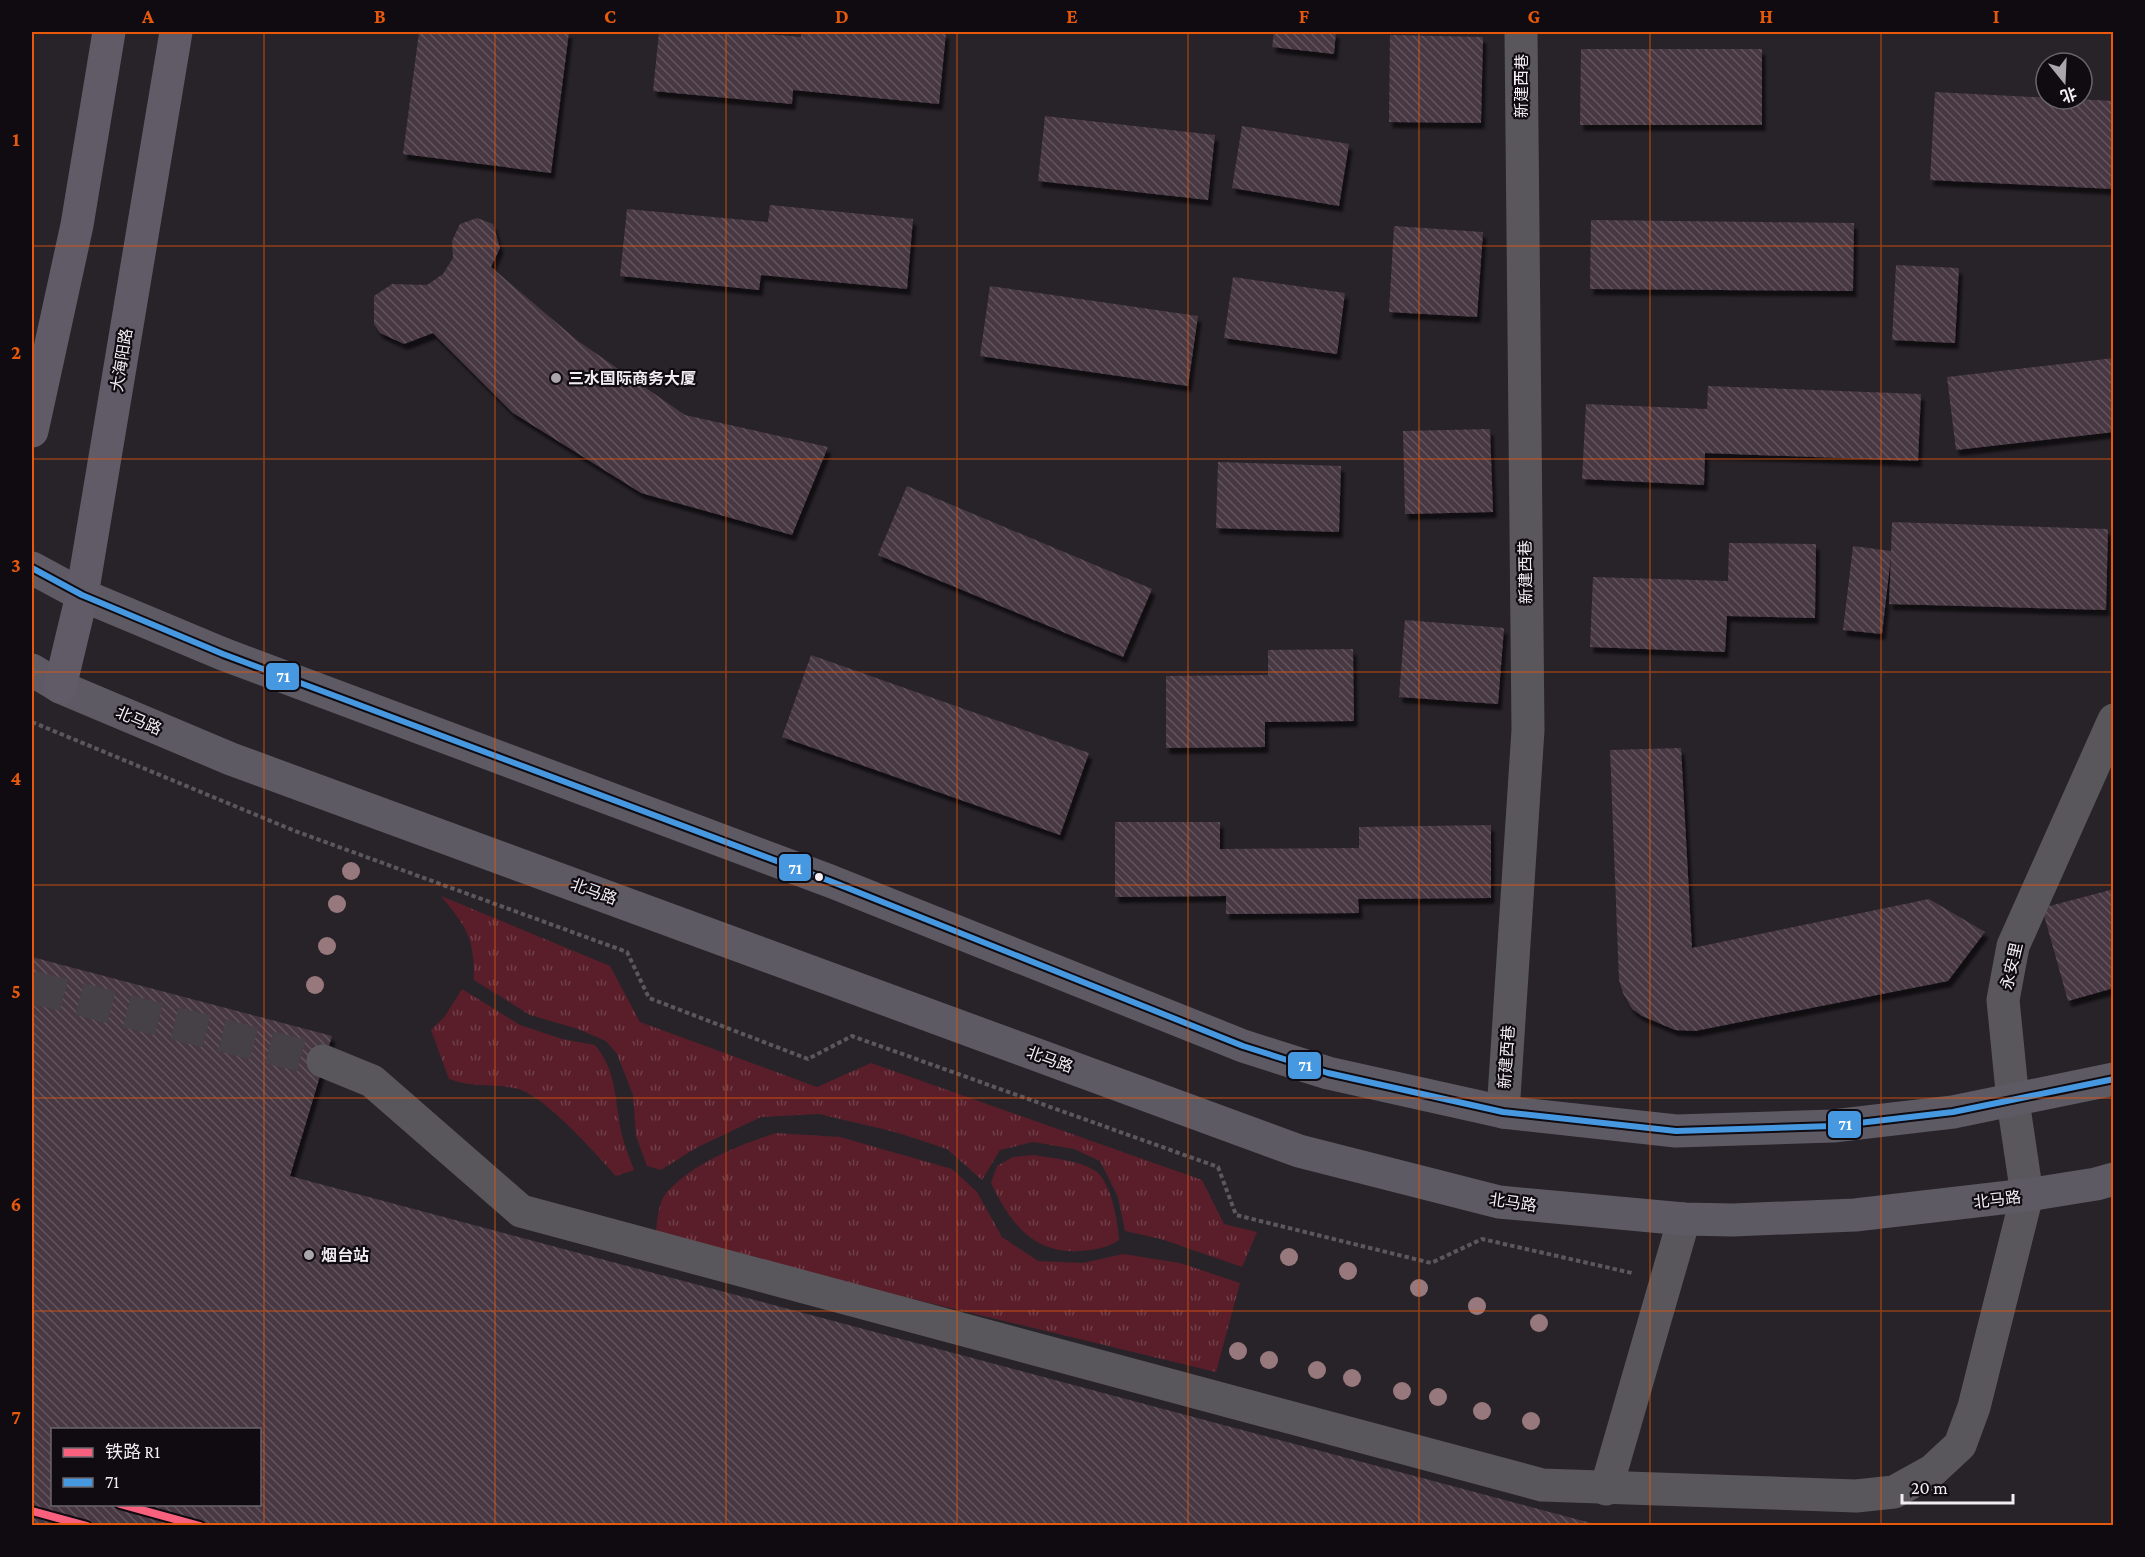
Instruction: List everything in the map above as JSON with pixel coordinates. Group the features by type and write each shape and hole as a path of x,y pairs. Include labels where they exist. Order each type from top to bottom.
{"highway":[{"path":"32,431 77,225 109,32"},
{"name":"大海阳路","path":"60,687 82,596 176,32"}],"main road":[{"path":"32,568 82,596 223,654 830,881 1243,1046 1328,1073 1503,1112 1676,1131 1833,1126 1953,1112 2114,1079"},
{"name":"北马路","path":"32,670 60,687 231,759 1299,1151 1499,1202 1684,1219 1732,1220 1856,1215 2027,1195 2114,1179"}],"street":[{"name":"新建西巷","path":"1503,1112 1527,730 1521,32"},
{"name":"永安里","path":"2027,1195 2013,1101 2003,1000 2013,946 2114,720"},
{"path":"323,1061 372,1081 522,1211 1542,1485 1856,1496 1894,1492 1932,1471 1959,1445 1974,1407 2027,1195"},
{"path":"1856,1496 1910,1465 1937,1441 1954,1408 2027,1195"},
{"path":"1606,1489 1684,1219"}],"path":[{"path":"32,722 295,831 627,952 650,998 808,1059 852,1036 1218,1167 1236,1215 1431,1263 1482,1239 1665,1280"}],"green space":[{"path":"441,896 610,966 640,1022 817,1087 871,1063 1202,1180 1224,1224 1257,1232 1242,1267 1161,1239 1125,1231 1118,1197 1100,1161 1074,1149 1033,1142 1000,1150 982,1180 947,1149 895,1132 819,1114 761,1117 696,1148 661,1170 647,1166 636,1136 633,1095 617,1054 606,1041 578,1029 530,1015 474,980 473,953 468,934"},
{"path":"462,989 520,1025 562,1039 595,1045 603,1056 612,1079 623,1139 634,1170 616,1176 570,1127 529,1094 510,1087 466,1084 449,1079 431,1030 445,1016"},
{"path":"776,1133 840,1137 952,1169 977,1192 1002,1237 1038,1261 1083,1263 1123,1254 1180,1263 1240,1283 1216,1372 655,1237 662,1200 674,1185 715,1157"},
{"path":"1034,1155 1077,1163 1098,1173 1111,1195 1119,1240 1095,1249 1063,1251 1036,1241 1025,1233 1006,1210 991,1183 997,1166 1013,1157"}],"building":[{"path":"419,32 569,32 551,173 403,154"},
{"path":"659,32 744,32 801,37 801,32 946,33 939,104 793,90 792,104 653,91"},
{"path":"1274,32 1336,32 1334,54 1272,47"},
{"path":"1390,35 1483,37 1481,123 1389,122"},
{"path":"1581,49 1762,49 1762,125 1580,125"},
{"path":"1935,92 2034,97 2034,111 2094,111 2094,100 2114,101 2114,189 1930,180"},
{"path":"1045,116 1215,135 1208,200 1038,181"},
{"path":"1242,126 1349,144 1339,206 1232,188"},
{"path":"770,205 913,219 907,289 761,275 759,290 620,276 627,209 768,222"},
{"name":"三水国际商务大厦","path":"477,218 493,224 500,248 491,267 578,341 685,415 828,447 792,535 641,493 513,413 433,333 404,344 380,333 374,324 374,296 392,284 427,285 443,274 453,258 452,241 460,224"},
{"path":"1591,220 1854,223 1853,291 1590,289"},
{"path":"1394,226 1483,232 1477,317 1389,312"},
{"path":"1896,265 1959,268 1955,343 1892,340"},
{"path":"1233,277 1345,293 1337,354 1224,338"},
{"path":"990,286 1198,316 1188,386 980,356"},
{"path":"2114,358 2114,432 1956,450 1947,377"},
{"path":"1708,386 1921,394 1918,461 1705,453 1704,485 1582,479 1586,404 1707,409"},
{"path":"1490,429 1493,512 1405,514 1403,431"},
{"path":"1218,462 1341,466 1339,532 1216,528"},
{"path":"907,486 1152,589 1123,657 878,555"},
{"path":"1892,522 2108,529 2106,610 1889,604 1891,556 1882,634 1843,630 1853,546 1891,551"},
{"path":"1729,543 1816,544 1815,618 1727,616 1725,652 1590,647 1593,577 1728,581"},
{"path":"1405,620 1504,628 1498,704 1399,697"},
{"path":"1353,649 1354,721 1265,722 1265,747 1166,748 1166,676 1268,675 1268,650"},
{"path":"811,655 1089,753 1060,835 782,737"},
{"path":"1681,748 1692,948 1929,899 1985,932 1948,981 1695,1031 1675,1030 1642,1016 1632,1009 1619,980 1610,750"},
{"path":"1115,822 1220,822 1220,849 1359,848 1359,827 1491,825 1491,898 1358,899 1359,913 1226,914 1226,896 1115,897"},
{"path":"2114,889 2114,988 2068,1001 2042,908"},
{"name":"烟台站","path":"32,957 332,1036 290,1176 1602,1526 32,1526"}],"tunnel":[{"path":"32,987 323,1061"}],"rail line":[{"name":"R1","path":"127,1506 200,1526"},
{"name":"R1","path":"32,1511 87,1526"}],"transit line":[{"name":"71","path":"32,568 82,595 223,654 830,881 1243,1046 1328,1073 1503,1112 1676,1131 1833,1126 1953,1112 2114,1079"}],"place":[{"name":"三水国际商务大厦","path":"556,378"},
{"name":"烟台站","path":"309,1255"}]}
